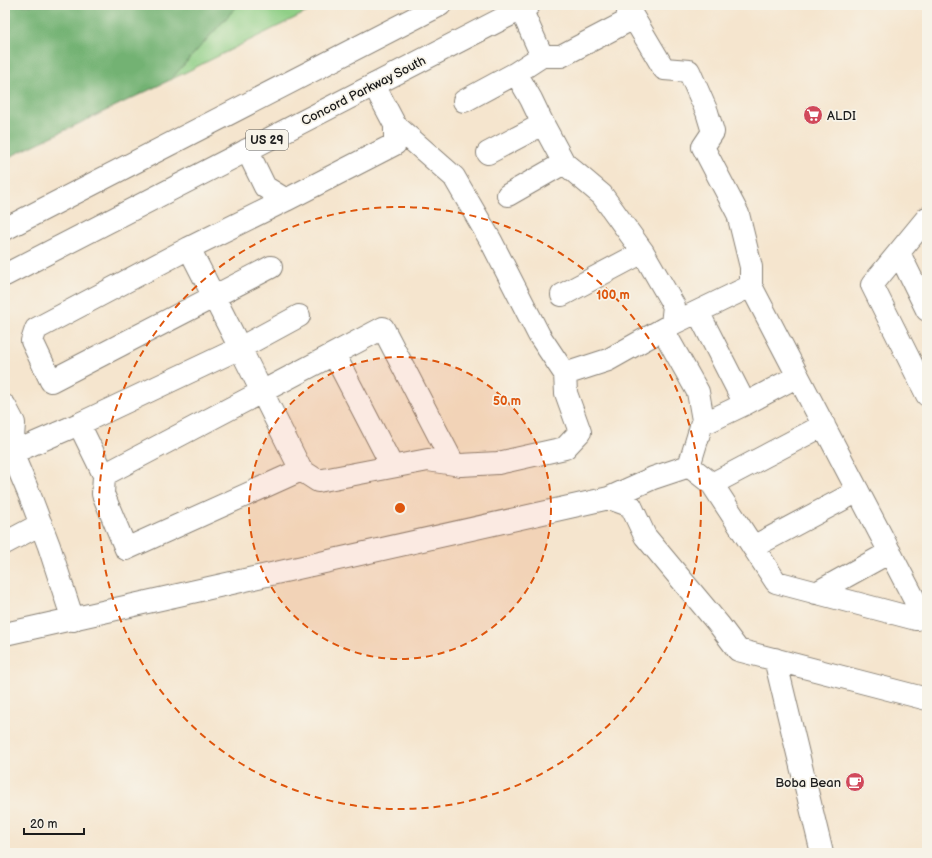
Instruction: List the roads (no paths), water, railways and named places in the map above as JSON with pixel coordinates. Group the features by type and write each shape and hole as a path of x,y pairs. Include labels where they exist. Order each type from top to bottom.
{"main road":[{"path":"5,229 440,5"},
{"path":"525,7 542,56"},
{"name":"Concord Parkway South","path":"5,275 525,7"},
{"path":"464,101 542,56 561,56 626,22 628,8"},
{"path":"628,8 664,68 689,71 707,112 713,132 703,147 738,214 751,267 751,286 921,612 916,619 776,582 712,484 689,466"},
{"path":"516,72 564,163 602,195 643,252 674,306 667,327 698,392 703,420 689,466"},
{"path":"189,248 301,470 318,481 428,460 461,465 498,463 566,448 580,432 566,393 565,374 540,335 490,240 454,177 395,125 374,84"},
{"path":"488,153 543,124"},
{"path":"271,267 51,382 32,341 36,329 189,248 395,144 395,125"},
{"path":"247,150 265,187 286,200"},
{"path":"508,195 564,163"},
{"path":"926,221 872,285 927,395"},
{"path":"562,295 643,252"},
{"path":"899,253 927,310"},
{"path":"565,374 608,360 667,327 751,286"},
{"path":"698,312 745,404"},
{"path":"8,450 79,424 240,348 299,316"},
{"path":"104,475 383,328 453,463"},
{"path":"334,354 392,466"},
{"path":"701,425 798,376"},
{"path":"5,406 14,423 8,450 41,524 73,620"},
{"path":"79,424 104,475 103,494 126,549 301,470"},
{"path":"712,484 824,425"},
{"path":"5,634 73,620 609,498 653,478 689,466"},
{"path":"753,548 858,491"},
{"path":"609,498 631,506 644,536 720,626 738,650 927,699"},
{"path":"5,543 41,524"},
{"path":"816,593 890,552"},
{"path":"775,659 822,853"}],"place":[{"name":"ALDI","path":"813,115"},
{"name":"Boba Bean","path":"855,782"}]}
